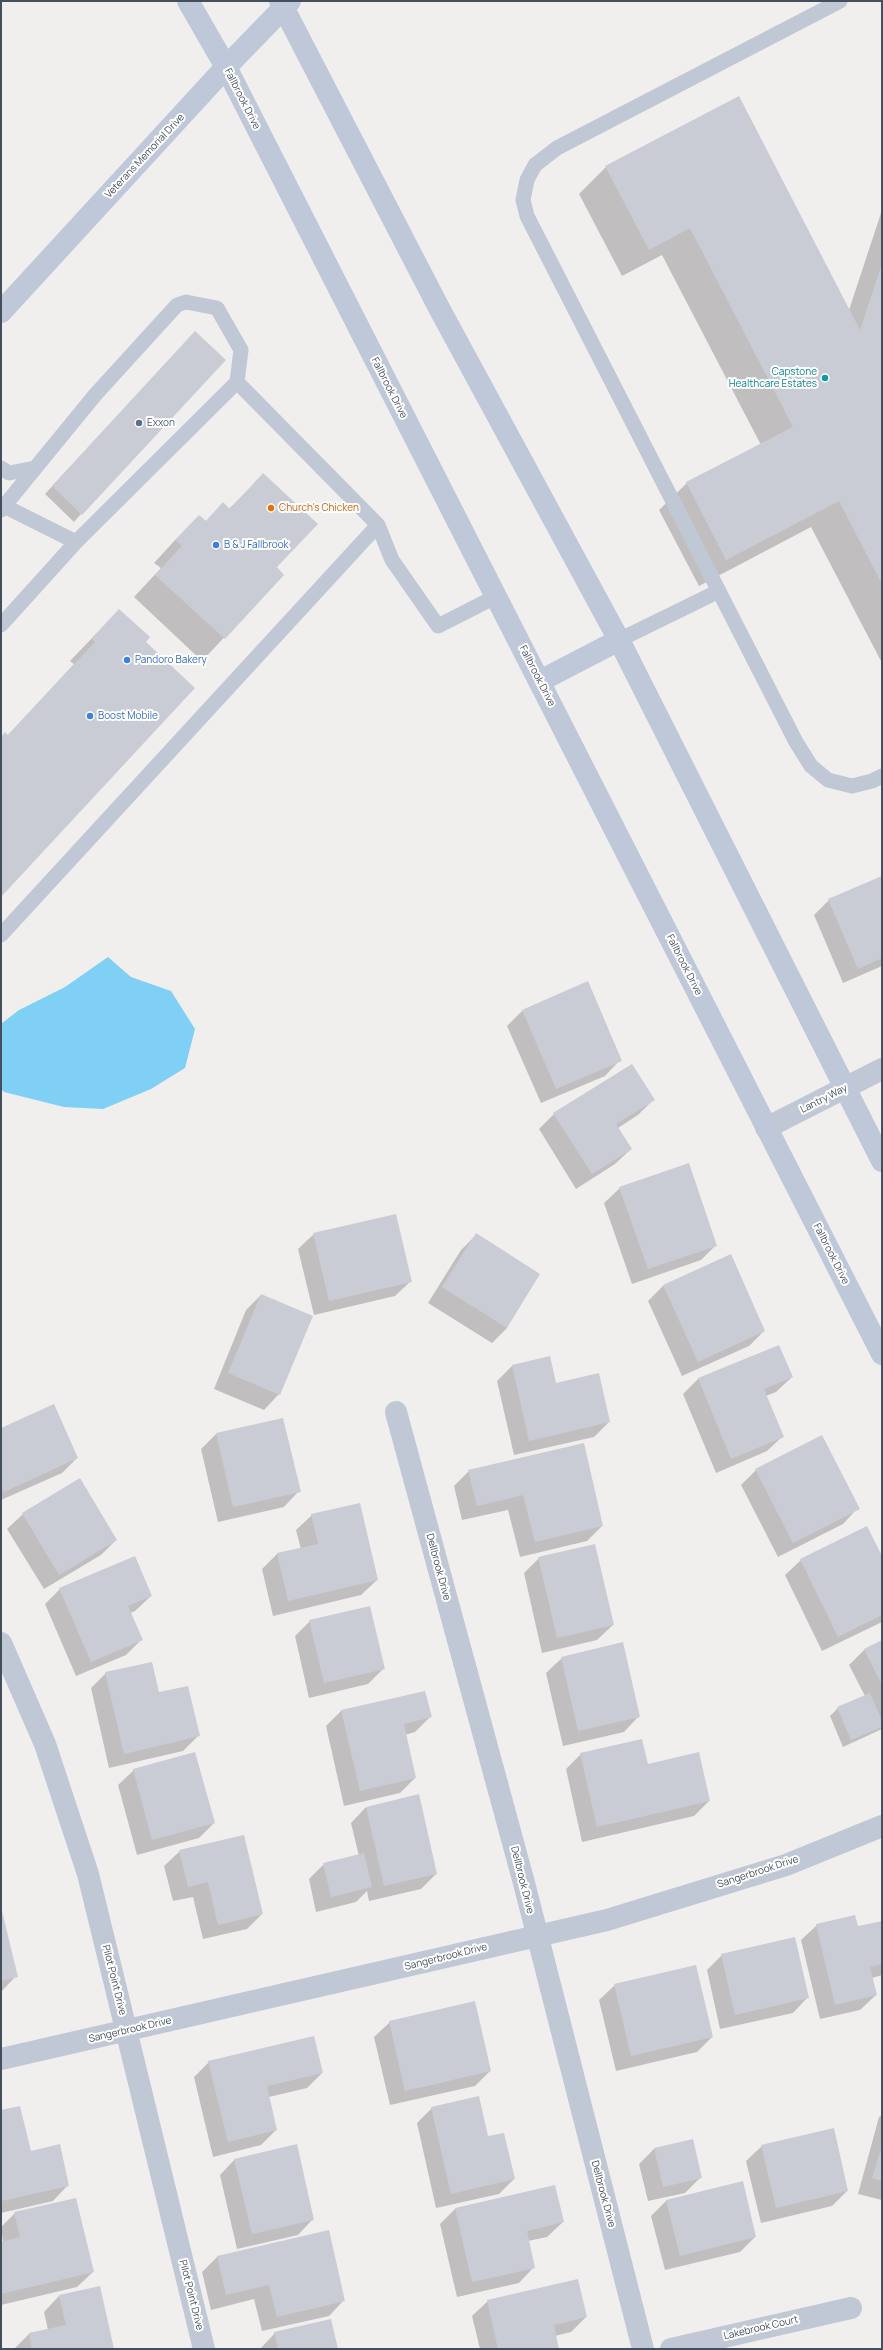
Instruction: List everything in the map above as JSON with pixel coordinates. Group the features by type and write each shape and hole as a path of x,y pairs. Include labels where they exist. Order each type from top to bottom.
{"main road":[{"name":"Fallbrook Drive","path":"188,1 226,68 882,1354"},
{"name":"Veterans Memorial Drive","path":"1,312 284,3"},
{"path":"284,3 439,308 619,640 882,1161"},
{"path":"540,681 619,640"}],"street":[{"name":"Lantry Way","path":"766,1128 882,1069"},
{"name":"Dellbrook Drive","path":"396,1412 536,1935 643,2349"},
{"name":"Pilot Point Drive","path":"1,1643 45,1744 88,1874 204,2349"},
{"name":"Sangerbrook Drive","path":"1,2059 376,1974 536,1935 608,1920 786,1865 882,1826"},
{"name":"Lakebrook Court","path":"671,2349 851,2308"}],"lane":[{"path":"840,1 557,148 535,166 527,180 524,200 527,216 796,742 811,766 828,780 852,786 872,781 882,776"},
{"path":"1,624 76,542 238,382 241,350 217,308 186,302 177,304 95,395 3,508 76,542"},
{"path":"238,382 378,525 392,560 438,626 495,597"},
{"path":"1,468 9,474 35,468"},
{"path":"1,936 378,525"},
{"path":"619,640 719,590"}],"water":[{"path":"108,957 131,977 171,991 195,1029 185,1068 151,1089 103,1109 64,1107 4,1092 1,1089 1,1024 19,1010 65,987"}],"building":[{"name":"Capstone Healthcare Estates","path":"739,96 860,330 882,264 882,584 839,501 726,560 686,482 793,427 690,228 649,250 605,166"},
{"name":"Exxon","path":"195,331 226,360 82,515 52,486"},
{"path":"263,473 318,524 277,567 284,575 225,639 155,575 182,546 175,540 199,515 206,521 223,502 230,509"},
{"path":"119,609 150,637 146,642 195,688 1,897 1,737 5,732 8,735 95,642 92,638"},
{"path":"882,876 882,958 858,969 828,899"},
{"path":"588,981 622,1061 556,1089 522,1010"},
{"path":"632,1064 655,1100 616,1124 632,1149 592,1174 553,1113"},
{"path":"689,1163 717,1246 648,1269 619,1187"},
{"path":"396,1214 412,1282 329,1301 313,1233"},
{"path":"476,1233 540,1274 507,1328 442,1287"},
{"path":"731,1254 765,1331 698,1362 663,1285"},
{"path":"261,1294 313,1316 280,1395 228,1373"},
{"path":"779,1345 793,1377 764,1389 784,1437 731,1459 698,1378"},
{"path":"550,1356 556,1383 599,1373 610,1422 529,1441 512,1365"},
{"path":"54,1404 78,1458 4,1492 1,1485 1,1428"},
{"path":"283,1418 301,1492 233,1507 216,1433"},
{"path":"822,1435 860,1509 793,1543 755,1469"},
{"path":"584,1443 603,1526 535,1542 523,1495 477,1506 468,1470"},
{"path":"80,1478 117,1540 59,1575 22,1513"},
{"path":"360,1503 378,1580 288,1601 277,1553 318,1544 311,1514"},
{"path":"867,1526 882,1556 882,1615 838,1637 800,1559"},
{"path":"595,1544 614,1625 557,1638 538,1557"},
{"path":"135,1556 152,1596 128,1606 143,1640 91,1662 59,1588"},
{"path":"370,1606 385,1669 324,1683 309,1620"},
{"path":"882,1640 882,1685 864,1649"},
{"path":"623,1642 640,1717 578,1731 561,1657"},
{"path":"152,1662 159,1692 188,1686 200,1736 124,1754 105,1672"},
{"path":"425,1691 432,1717 404,1724 416,1778 360,1791 341,1710"},
{"path":"870,1693 882,1721 882,1727 851,1740 837,1707"},
{"path":"642,1739 648,1764 699,1752 710,1801 597,1827 580,1753"},
{"path":"195,1752 215,1823 152,1840 133,1769"},
{"path":"419,1794 437,1874 384,1886 366,1807"},
{"path":"244,1835 263,1914 218,1925 208,1882 188,1887 179,1850"},
{"path":"364,1853 372,1887 331,1897 323,1863"},
{"path":"2,1911 18,1977 1,1981 1,1912"},
{"path":"855,1915 858,1926 882,1921 882,1964 870,1967 877,1995 835,2005 816,1924"},
{"path":"795,1937 809,1998 735,2015 721,1954"},
{"path":"696,1965 713,2037 631,2056 614,1984"},
{"path":"475,2001 491,2071 405,2091 389,2021"},
{"path":"314,2036 323,2073 267,2086 277,2130 228,2142 208,2061"},
{"path":"479,2096 488,2136 504,2133 515,2179 451,2194 431,2107"},
{"path":"20,2106 31,2151 60,2144 69,2186 1,2201 1,2110"},
{"path":"834,2128 848,2191 776,2208 761,2145"},
{"path":"693,2139 702,2178 663,2187 654,2148"},
{"path":"297,2144 314,2220 252,2234 234,2159"},
{"path":"882,2146 882,2181 872,2178"},
{"path":"743,2181 756,2237 680,2256 666,2200"},
{"path":"555,2185 564,2222 527,2231 535,2268 472,2282 455,2208"},
{"path":"76,2198 94,2272 1,2294 1,2242 20,2237 14,2212"},
{"path":"329,2230 345,2301 277,2317 269,2285 226,2295 217,2256"},
{"path":"578,2279 587,2317 554,2325 559,2349 498,2349 487,2300"},
{"path":"100,2286 114,2349 32,2349 29,2333 66,2325 59,2295"},
{"path":"331,2319 338,2349 278,2349 274,2332"}],"place":[{"name":"Capstone Healthcare Estates","path":"825,378"},
{"name":"Exxon","path":"139,423"},
{"name":"Church's Chicken","path":"271,508"},
{"name":"B & J Fallbrook","path":"216,545"},
{"name":"Pandoro Bakery","path":"127,660"},
{"name":"Boost Mobile","path":"90,716"}]}
